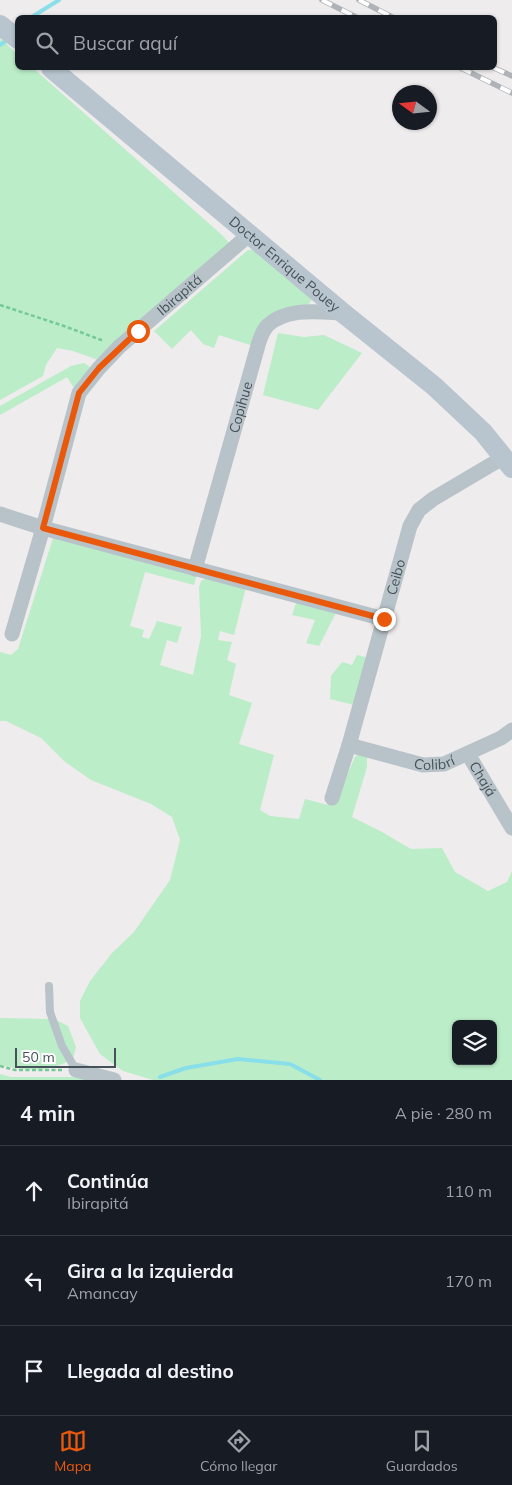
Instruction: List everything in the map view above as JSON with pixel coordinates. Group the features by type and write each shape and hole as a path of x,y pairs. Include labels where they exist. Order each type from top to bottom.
{"street":[{"path":"0,25 15,38"},
{"name":"Doctor Enrique Pouey","path":"53,70 343,313 434,386 482,432 508,463"},
{"name":"Ibirapitá","path":"12,634 79,393 99,368 120,347 250,234"},
{"name":"Copihue","path":"195,569 259,342 266,326 281,316 296,313 343,313"},
{"name":"Ceibo","path":"332,798 349,745 410,526 419,510 433,499 508,463"},
{"path":"0,514 43,528 384,619"},
{"name":"Colibrí","path":"349,745 423,765 444,764 501,738 512,730"},
{"name":"Chajá","path":"468,754 512,828"},
{"path":"76,1070 114,1080"}],"lane":[{"path":"48,986 50,1012 62,1046 76,1070"}],"path":[{"path":"0,305 120,347"},
{"path":"0,1066 15,1070 76,1070"}],"green space":[{"path":"0,38 15,52 15,70 35,70 230,244 128,329 98,360 73,351 57,348 46,365 43,376 0,400"},
{"path":"248,250 253,250 312,299 307,307 297,307 253,346 219,335 214,348 203,344 191,330 172,349 154,331"},
{"path":"278,333 304,337 324,335 362,353 318,410 263,395"},
{"path":"84,363 96,371 81,399 67,377 0,415 0,406 71,366"},
{"path":"53,538 197,574 194,585 145,572 130,626 144,630 142,637 149,639 157,621 182,627 177,643 167,640 160,665 193,675 201,636 199,587 201,581 209,577 246,587 234,635 220,631 218,640 232,642 227,660 236,664 229,695 252,703 239,744 274,755 260,810 270,816 299,819 305,799 328,805 337,798 355,757 363,750 367,753 367,767 352,817 411,849 442,848 455,872 488,891 507,882 512,871 512,1080 153,1080 123,1071 100,1054 80,1018 80,1001 90,981 112,953 134,932 170,880 180,840 172,817 151,804 91,780 64,761 41,738 6,721 0,721 0,652 11,655 18,649"},
{"path":"297,600 337,611 319,646 306,643 315,620 292,615"},
{"path":"357,655 377,660 362,707 330,699 331,676 342,662 352,665"},
{"path":"0,1018 54,1019 68,1026 76,1047 73,1059 54,1067 37,1070 0,1065"},
{"path":"0,1074 11,1077 72,1077 109,1080 0,1080"}],"waterway":[{"path":"35,15 59,0"},
{"path":"0,45 6,41"},
{"path":"160,1077 186,1068 238,1059 290,1064 320,1080"}],"railway":[{"path":"322,0 352,15"},
{"path":"359,0 388,15"},
{"path":"497,69 512,76"},
{"path":"465,70 512,93"}],"route":[{"path":"138,331 99,368 79,393 43,528 384,619"}]}
